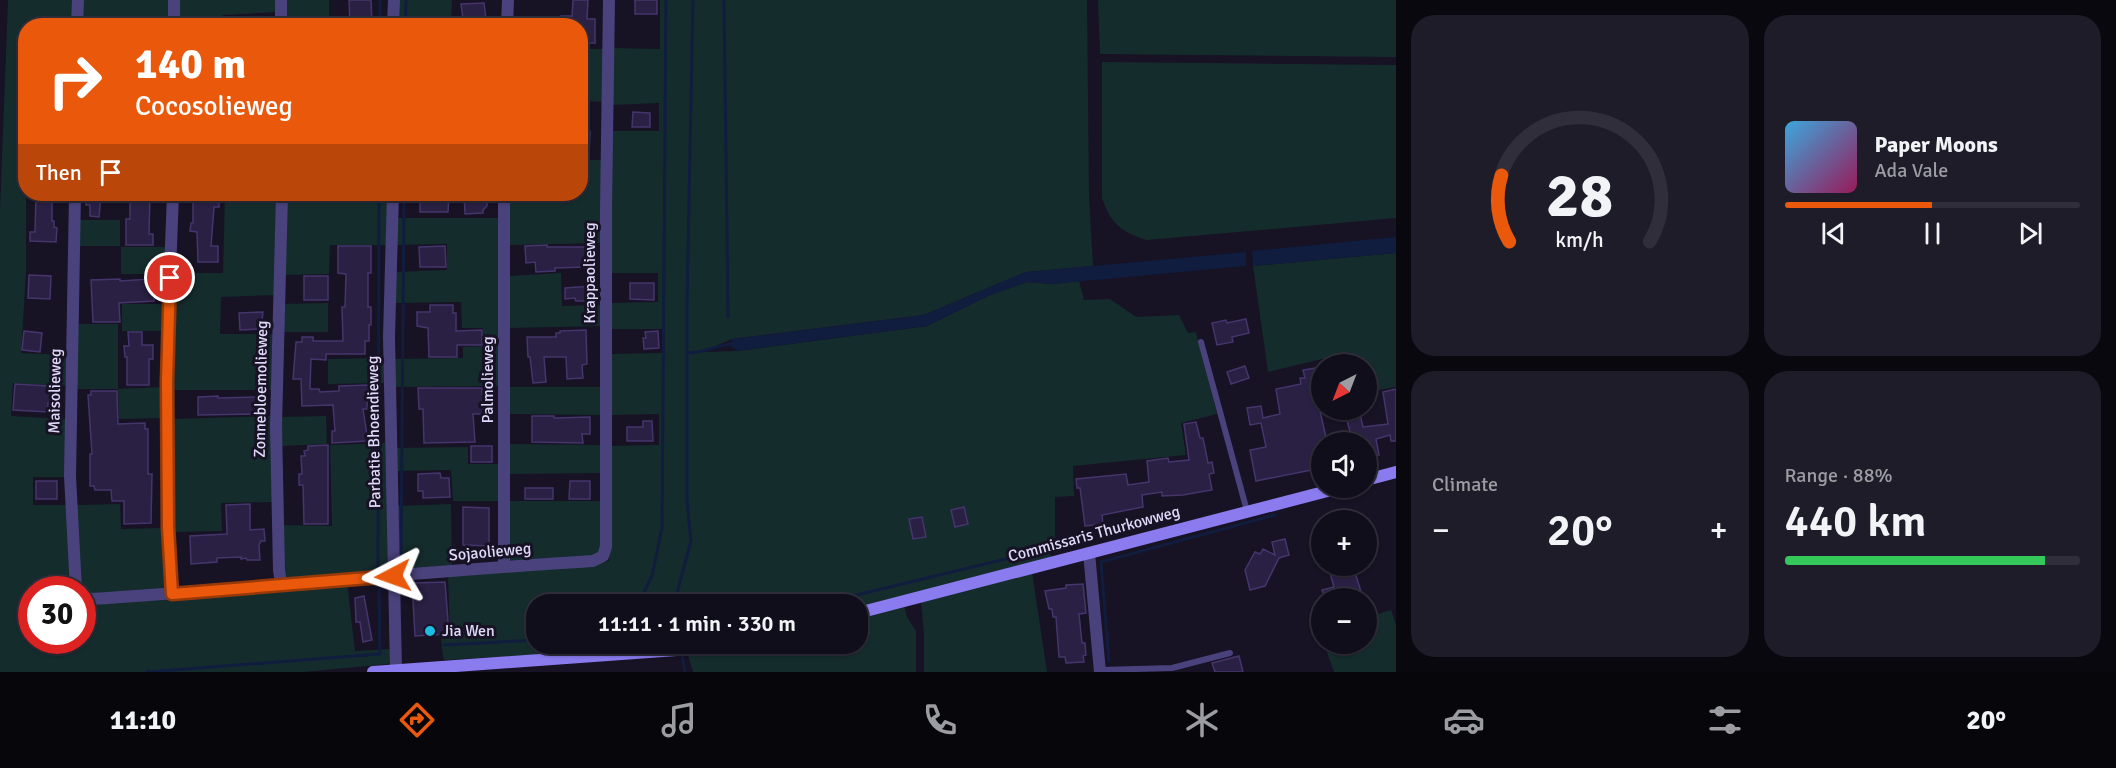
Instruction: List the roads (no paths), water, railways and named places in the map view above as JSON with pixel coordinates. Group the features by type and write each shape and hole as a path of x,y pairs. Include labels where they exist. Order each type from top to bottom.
{"main road":[{"path":"1377,477 1396,472"},
{"name":"Commissaris Thurkowweg","path":"868,610 1311,495"},
{"path":"374,672 620,654"}],"street":[{"path":"77,18 78,0"},
{"path":"174,0 174,18"},
{"path":"281,0 281,18"},
{"path":"393,18 394,0"},
{"path":"507,18 508,0"},
{"name":"Krappaolieweg","path":"606,547 606,209 609,0"},
{"name":"Maisolieweg","path":"75,201 70,476 75,576"},
{"path":"172,594 168,527 167,370 173,201"},
{"name":"Zonnebloemolieweg","path":"281,584 276,426 282,201"},
{"name":"Parbatie Bhoendieweg","path":"393,201 389,337 396,670"},
{"name":"Palmolieweg","path":"504,201 504,566"},
{"name":"Sojaolieweg","path":"96,599 593,561 603,556 606,547"},
{"path":"1089,553 1100,671"}],"lane":[{"path":"1201,342 1247,511"},
{"path":"1100,671 1172,668 1230,653"}],"water":[{"path":"1396,237 1396,253 1253,266 1252,251"},
{"path":"1246,252 1246,266 1053,284 1027,282 990,295 927,326 738,351 730,346 732,339 924,315 1026,272"}],"waterway":[{"path":"380,0 380,18"},
{"path":"405,18 406,0"},
{"path":"643,594 652,576 662,528 666,0"},
{"path":"677,594 691,541 687,501 687,303 693,0"},
{"path":"724,0 728,317"},
{"path":"378,567 379,201"},
{"path":"401,563 404,201"},
{"path":"687,353 735,343"},
{"path":"1109,661 1101,562 1275,515"},
{"path":"860,594 1047,549"},
{"path":"147,672 380,654 379,589"},
{"path":"444,645 526,641"},
{"path":"682,654 685,672"}],"place":[{"name":"Jia Wen","path":"430,631"}]}
